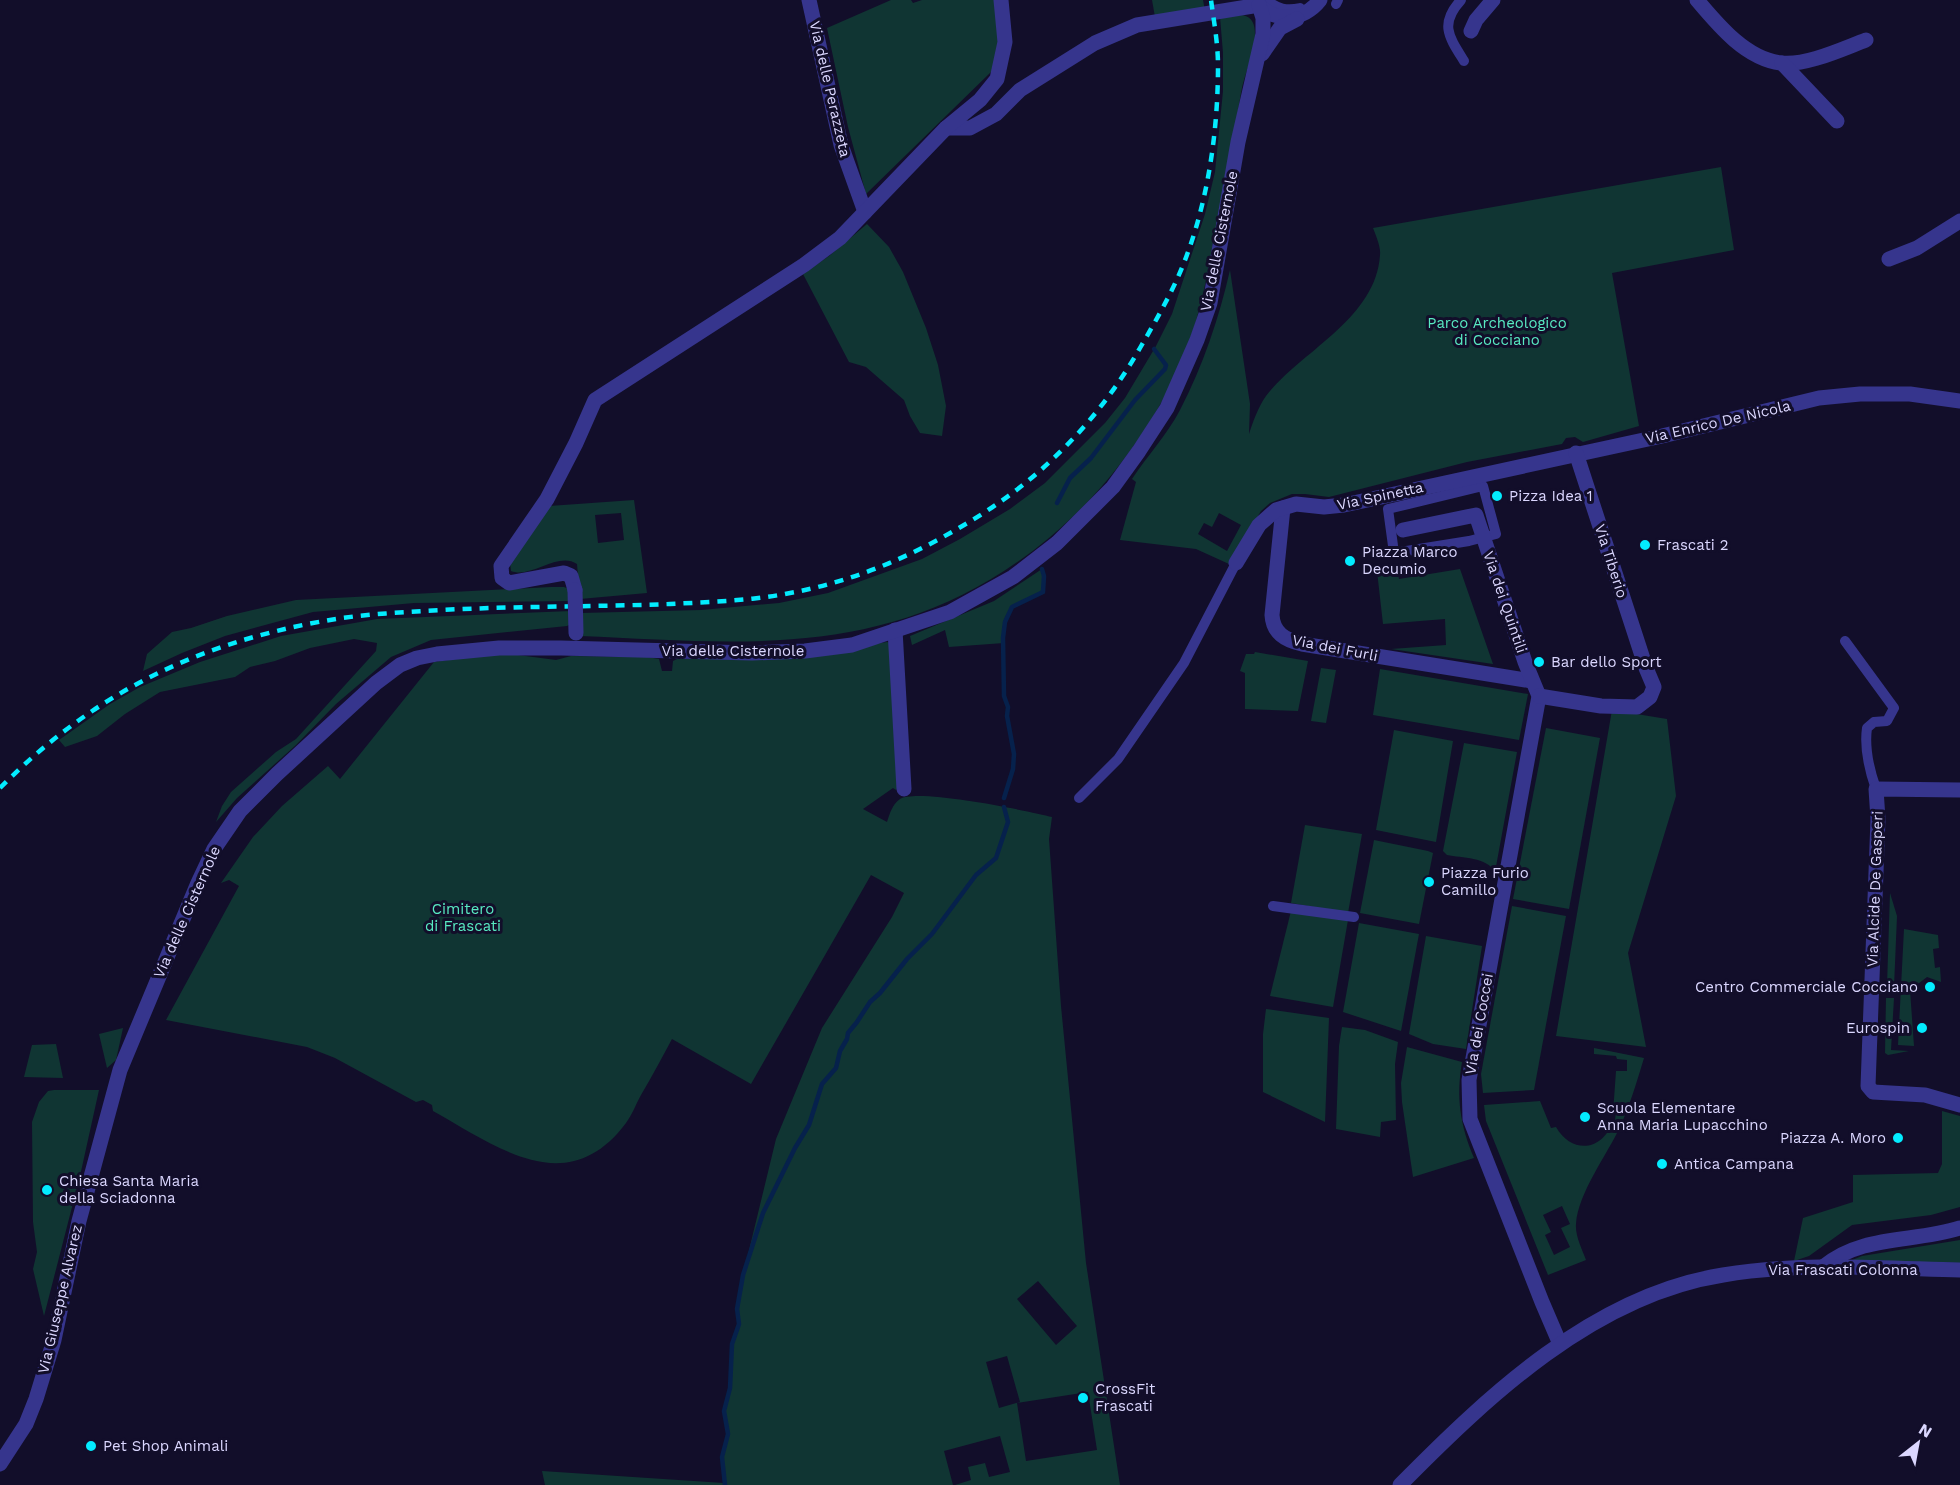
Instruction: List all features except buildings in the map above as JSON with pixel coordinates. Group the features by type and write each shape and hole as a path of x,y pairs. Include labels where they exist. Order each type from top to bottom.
{"street":[{"name":"Via delle Perazzeta","path":"809,0 841,145 865,212"},
{"path":"576,640 575,590 572,576 564,573 509,583 502,578 501,566 548,499 595,400 804,265 840,238 946,128 980,100 997,80 1005,42 1001,0"},
{"path":"946,128 970,128 996,114 1020,90 1095,44 1137,25 1261,2 1291,10 1300,8 1312,0"},
{"name":"Via delle Cisternole","path":"1257,63 1280,28 1314,8 1320,0"},
{"path":"1461,0 1451,13 1448,22 1451,40 1464,61"},
{"path":"1471,31 1476,20 1493,0"},
{"path":"1697,0 1716,22 1747,49 1764,59 1782,63 1798,62 1866,40"},
{"path":"1261,2 1268,12 1281,17 1291,18 1305,14"},
{"name":"Via delle Cisternole","path":"117,1079 214,849 240,812 278,774 376,683 407,662 437,654 525,648 576,640 752,653 805,651 852,645 950,612 1013,577 1058,543 1113,487 1150,434 1167,408 1197,340 1210,303 1238,142 1263,34 1261,2"},
{"path":"1782,63 1837,121"},
{"path":"1889,259 1917,248 1960,221"},
{"name":"Via Enrico De Nicola","path":"1479,475 1662,436 1819,398 1860,394 1910,394 1960,401"},
{"name":"Via Tiberio","path":"1539,696 1613,706 1639,705 1650,698 1654,687 1576,453"},
{"name":"Via Spinetta","path":"1282,508 1296,504 1324,507 1344,505 1479,475"},
{"path":"1483,486 1496,534 1483,537 1394,553 1388,509 1483,486"},
{"path":"1079,798 1118,759 1184,663 1258,525 1276,510 1282,508"},
{"name":"Via dei Furli","path":"1282,508 1273,624 1279,634 1289,641 1319,655 1526,676"},
{"name":"Via dei Quintili","path":"1403,530 1476,515 1526,676 1539,696"},
{"path":"895,630 904,789"},
{"path":"1845,641 1894,708 1887,721 1874,722 1867,728 1865,742 1869,767 1876,789"},
{"name":"Via dei Coccei","path":"1539,696 1472,1057 1469,1080 1470,1119 1560,1344"},
{"name":"Via Alcide De Gasperi","path":"1960,790 1876,789 1878,819 1868,1074 1868,1086 1873,1092 1925,1095 1960,1104"},
{"path":"1273,906 1354,917"},
{"name":"Via Giuseppe Alvarez","path":"0,1464 30,1415 54,1340 79,1221 117,1079"},
{"path":"1823,1267 1841,1253 1863,1246 1960,1228"},
{"name":"Via Frascati Colonna","path":"1400,1485 1485,1403 1560,1344 1639,1301 1690,1282 1746,1272 1823,1267 1960,1270"}],"green space":[{"path":"891,0 911,0 913,3 922,0 995,0 999,46 992,71 866,194 848,127 827,28"},
{"path":"1152,0 1203,0 1205,11 1155,17"},
{"path":"1242,15 1253,22 1255,42 1242,86 1204,290 1188,344 1169,389 1141,435 1105,483 1063,526 1016,563 991,579 942,604 892,622 842,633 791,639 687,641 580,636 581,613 701,610 779,603 828,593 922,559 1010,509 1045,483 1105,423 1125,398 1172,314 1205,214 1215,172 1223,91 1220,17"},
{"name":"Parco Archeologico di Cocciano","path":"1721,167 1734,250 1612,273 1639,426 1583,442 1575,437 1566,438 1562,444 1467,462 1329,497 1292,494 1270,503 1261,511 1229,564 1196,549 1120,540 1136,482 1132,479 1169,428 1196,376 1210,342 1230,270 1250,404 1249,434 1266,396 1298,364 1335,333 1365,298 1375,278 1380,255 1373,228","holes":["1219,513 1241,525 1227,551 1198,534 1204,523 1212,527"]},
{"path":"867,224 889,247 903,272 926,328 938,365 946,406 942,436 920,433 904,400 866,367 849,362 803,274 829,256"},
{"path":"634,500 647,593 580,599 577,564 570,561 561,561 527,571 511,571 510,563 549,506","holes":["621,513 624,540 598,543 595,515"]},
{"path":"1042,569 1043,592 1018,604 1007,614 1004,621 1004,643 949,647 945,630 912,645 910,636 994,601"},
{"path":"1397,569 1399,579 1460,569 1493,664 1391,649 1446,645 1445,619 1383,624 1377,571"},
{"path":"551,587 569,589 571,601 414,603 313,612 225,636 143,671 147,654 172,632 296,600"},
{"path":"571,611 572,623 567,626 431,640 391,657 336,704 296,745 237,798 216,822 231,792 276,752 296,739 376,651 377,643 354,639 310,648 275,661 250,667 235,677 160,692 125,714 97,736 65,747 59,740 110,704 140,687 200,662 281,636 377,619"},
{"name":"Cimitero di Frascati","path":"890,643 898,787 896,790 893,788 863,809 887,822 890,812 900,799 911,796 928,796 1052,817 1049,839 1061,1006 1086,1263 1120,1485 955,1485 971,1480 968,1467 985,1463 989,1477 1010,1472 1000,1436 944,1451 953,1485 545,1485 542,1471 724,1483 722,1457 728,1434 723,1415 730,1388 732,1344 739,1324 737,1309 776,1139 822,1028 892,917 904,893 871,875 751,1084 672,1039 626,1123 603,1147 580,1159 556,1163 531,1160 506,1151 433,1111 432,1105 423,1100 416,1102 335,1058 307,1047 166,1020 239,886 229,880 221,883 253,837 282,806 328,766 340,779 434,662 486,655 518,655 556,660 571,656 647,657 659,659 662,671 672,671 673,661 677,659 783,659","holes":["1038,1281 1077,1326 1056,1345 1017,1299","1007,1356 1020,1402 999,1408 986,1362","1088,1392 1097,1450 1026,1461 1017,1403"]},
{"path":"1255,652 1308,661 1298,711 1245,709 1245,673 1240,671 1246,654"},
{"path":"1321,668 1336,670 1326,723 1311,721"},
{"path":"1380,669 1528,694 1519,740 1373,715"},
{"path":"1612,710 1667,719 1676,796 1628,953 1646,1047 1556,1036"},
{"path":"1546,728 1600,738 1569,909 1513,899"},
{"path":"1394,730 1453,741 1436,842 1376,830"},
{"path":"1464,743 1517,752 1495,872 1486,863 1447,855 1443,851"},
{"path":"1305,825 1362,834 1348,913 1291,903"},
{"path":"1374,840 1433,853 1419,924 1360,913"},
{"path":"1890,893 1897,916 1894,987 1887,986"},
{"path":"1512,906 1566,916 1534,1090 1483,1093 1481,1074"},
{"path":"1291,911 1348,920 1333,1007 1270,996"},
{"path":"1359,923 1419,934 1401,1031 1343,1012"},
{"path":"1904,929 1938,935 1939,948 1933,949 1935,968 1940,967 1941,982 1927,977 1910,990 1914,1046 1898,1045"},
{"path":"1426,936 1482,946 1466,1049 1433,1044 1409,1034"},
{"path":"1886,998 1894,998 1891,1050 1909,1051 1888,1055 1885,1053"},
{"path":"1266,1009 1329,1018 1325,1122 1263,1092 1263,1034"},
{"path":"1342,1027 1365,1030 1398,1042 1395,1064 1396,1120 1381,1122 1380,1137 1336,1129 1339,1046"},
{"path":"123,1028 116,1060 107,1068 99,1034"},
{"path":"56,1044 63,1078 24,1077 32,1045"},
{"path":"1407,1047 1462,1062 1459,1087 1460,1111 1474,1158 1413,1177 1401,1083"},
{"path":"1594,1048 1644,1058 1624,1119 1587,1187 1578,1212 1577,1233 1586,1260 1548,1275 1486,1121 1484,1105 1540,1101 1551,1128 1556,1127 1570,1142 1587,1146 1595,1143 1603,1138 1615,1120 1616,1113 1613,1113 1616,1071 1627,1071 1627,1060 1617,1059 1616,1056 1594,1054","holes":["1562,1206 1570,1224 1561,1228 1570,1247 1554,1255 1545,1235 1551,1232 1543,1215"]},
{"path":"99,1090 80,1176 44,1316 33,1269 37,1252 33,1222 32,1122 39,1102 48,1091"},
{"path":"1942,1111 1960,1116 1960,1207 1931,1215 1852,1225 1809,1256 1794,1261 1803,1218 1853,1202 1853,1175 1938,1173 1942,1164"},
{"path":"1960,1240 1960,1263 1852,1260 1862,1256"}],"waterway":[{"path":"1057,503 1070,478 1091,458 1135,400 1165,369 1166,365 1154,349"},
{"path":"1004,798 1013,769 1014,754 1007,716 1008,707 1004,696 1005,622 1012,607 1043,592 1042,569"},
{"path":"725,1485 722,1457 728,1434 724,1411 730,1388 732,1344 739,1324 737,1309 743,1275 763,1213 809,1125 822,1084 836,1068 848,1033 870,1002 932,934 976,875 996,858 1008,822 1004,807"}],"railway":[{"path":"0,788 72,725 109,700 189,659 277,631 336,619 386,613 485,608 670,604 742,600 785,594 838,582 888,564 982,514 1006,498 1051,461 1090,419 1125,373 1178,277 1202,207 1214,137 1218,58 1211,0"}],"place":[{"name":"Pizza Idea 1","path":"1497,496"},
{"name":"Frascati 2","path":"1645,545"},
{"name":"Piazza Marco Decumio","path":"1350,561"},
{"name":"Bar dello Sport","path":"1539,662"},
{"name":"Piazza Furio Camillo","path":"1429,882"},
{"name":"Centro Commerciale Cocciano","path":"1930,987"},
{"name":"Eurospin","path":"1922,1028"},
{"name":"Scuola Elementare Anna Maria Lupacchino","path":"1585,1117"},
{"name":"Piazza A. Moro","path":"1898,1138"},
{"name":"Antica Campana","path":"1662,1164"},
{"name":"Chiesa Santa Maria della Sciadonna","path":"47,1190"},
{"name":"CrossFit Frascati","path":"1083,1398"},
{"name":"Pet Shop Animali","path":"91,1446"}]}
